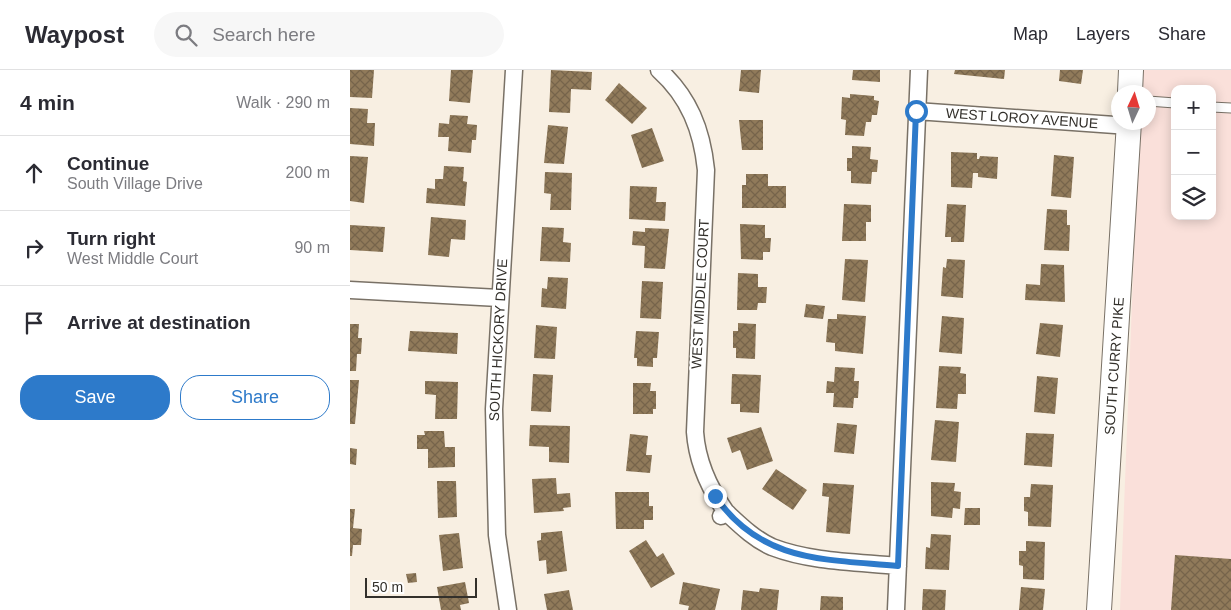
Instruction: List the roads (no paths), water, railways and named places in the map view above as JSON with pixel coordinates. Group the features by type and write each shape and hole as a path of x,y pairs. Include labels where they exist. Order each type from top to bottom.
{"main road":[{"path":"1131,85 1132,70"},
{"name":"SOUTH CURRY PIKE","path":"1099,610 1129,130"}],"street":[{"name":"SOUTH HICKORY DRIVE","path":"508,610 500,554 496,500 494,409 499,298 514,70"},
{"path":"896,610 919,70"},
{"name":"WEST MIDDLE COURT","path":"668,75 688,106 704,149 706,170 695,432 705,474 723,514 771,546 807,557 898,566"},
{"name":"WEST LOROY AVENUE","path":"916,111 1111,123"},
{"path":"350,290 499,298"}],"lane":[{"path":"1156,102 1171,103"},
{"path":"1216,107 1231,108"}]}
